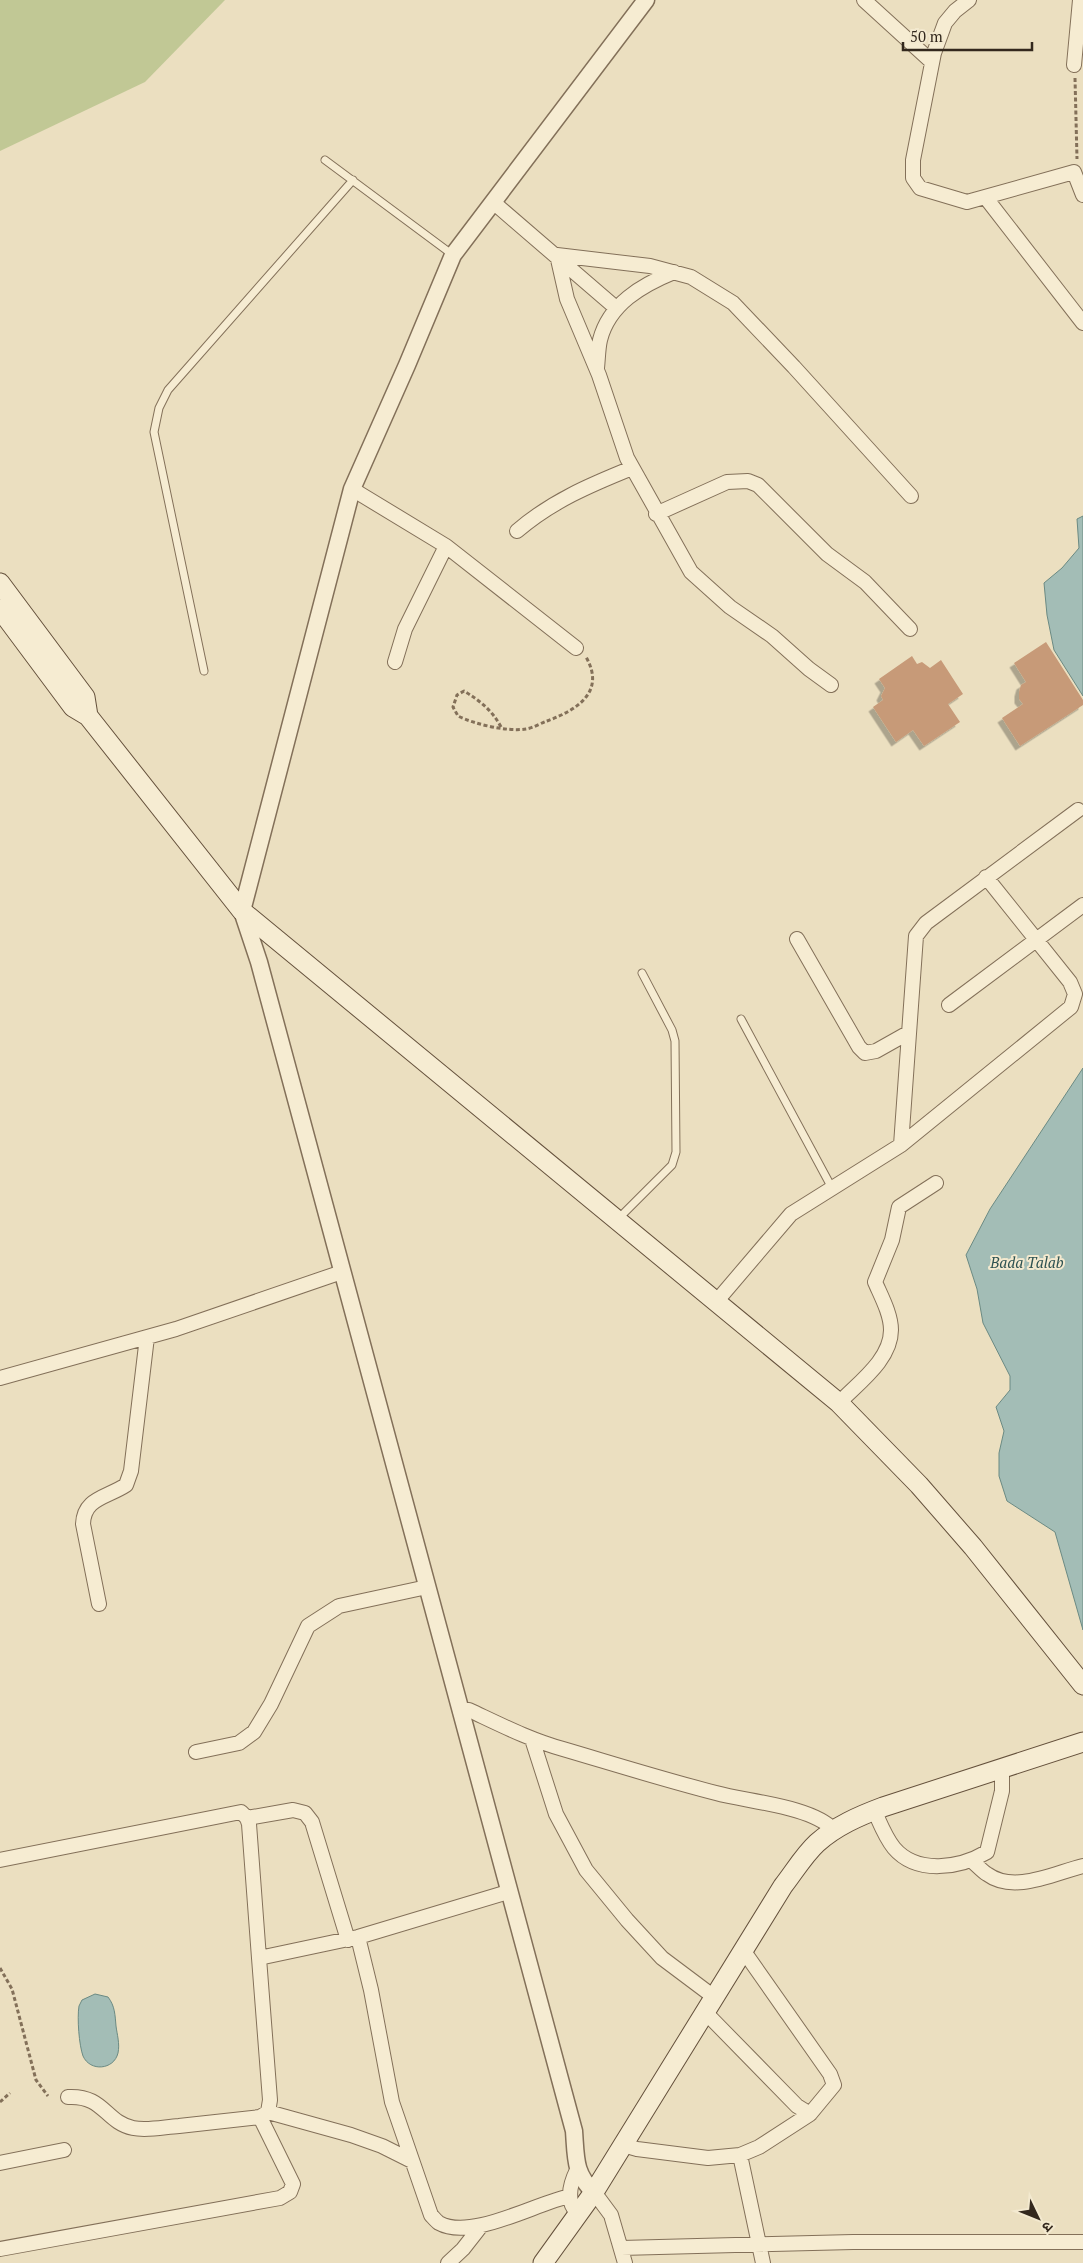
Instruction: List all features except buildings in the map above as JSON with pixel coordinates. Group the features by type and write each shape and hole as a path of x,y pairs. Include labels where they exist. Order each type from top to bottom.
{"main road":[{"path":"0,583 85,697 88,716"},
{"path":"0,609 72,707 88,716 242,911 839,1403 920,1485 1083,1685"},
{"path":"544,2263 594,2192 783,1886 816,1844 834,1830 874,1810 1083,1742"}],"street":[{"path":"626,2263 612,2215 580,2177 577,2170 574,2131 508,1892 259,962 242,911 352,489 453,255 646,0"},
{"path":"864,0 932,62"},
{"path":"969,0 955,11 945,23 932,62 913,160 914,178 920,188 967,202 1074,172 1083,195"},
{"path":"1074,65 1080,0"},
{"path":"986,198 1083,323"},
{"path":"493,202 557,255 616,308"},
{"path":"557,255 650,266 674,272 692,277 733,303 911,496"},
{"path":"557,255 567,299 596,368 627,458 656,514 691,572 730,607 772,636 809,669 831,685"},
{"path":"596,368 600,339 616,308 639,288 674,272"},
{"path":"517,531 537,514 582,488 632,468"},
{"path":"656,514 726,482 748,482 758,485 827,554 865,582 910,629"},
{"path":"352,489 446,546 576,648"},
{"path":"395,662 405,629 446,546"},
{"path":"901,1145 916,936 926,923 1078,810"},
{"path":"716,1302 791,1214 901,1145 1071,1007 1075,994 1070,982 986,877"},
{"path":"949,1005 1083,905"},
{"path":"797,939 859,1047 865,1053 876,1051 908,1033"},
{"path":"839,1403 874,1366 888,1348 891,1329 875,1282 892,1240 899,1207 936,1183"},
{"path":"0,1378 147,1337 342,1272"},
{"path":"99,1604 83,1524 84,1512 92,1502 126,1485 131,1471 147,1337"},
{"path":"196,1752 239,1743 254,1732 271,1704 308,1626 315,1621 339,1606 427,1587"},
{"path":"460,1710 469,1710 532,1739 716,1794 784,1808 825,1820 834,1830"},
{"path":"532,1739 556,1814 586,1870 627,1920 662,1958 710,2004 797,2106 810,2114"},
{"path":"874,1810 887,1839 902,1856 912,1863 944,1867 972,1861 987,1852 1002,1791 1002,1768"},
{"path":"247,1818 294,1810 306,1813 312,1822 371,1990 392,2102 431,2215 439,2223 464,2228 481,2226 570,2196"},
{"path":"0,1860 241,1812 247,1818 270,2100 264,2114 293,2184 290,2192 280,2198 0,2249"},
{"path":"972,1861 988,1875 1008,1883 1024,1882 1083,1866"},
{"path":"259,1958 353,1939 508,1892"},
{"path":"623,2144 637,2149 708,2158 740,2155 759,2147 810,2114 834,2085 830,2074 743,1950"},
{"path":"68,2097 82,2096 92,2100 114,2118 131,2128 150,2129 264,2114 359,2138 382,2146 412,2162"},
{"path":"0,2163 64,2150"},
{"path":"740,2155 758,2244 764,2263"},
{"path":"577,2170 571,2184 570,2196 572,2206 578,2214"},
{"path":"448,2263 463,2249 481,2226"},
{"path":"621,2248 758,2244 1083,2242"}],"lane":[{"path":"325,160 453,255"},
{"path":"204,670 154,432 159,408 168,390 353,180"},
{"path":"617,1220 663,1176 672,1165 676,1152 676,1042 672,1030 642,973"},
{"path":"741,1019 832,1188"}],"path":[{"path":"1074,65 1078,155 1074,172"},
{"path":"501,727 488,707 474,696 464,691 457,695 453,707 458,716 487,726 525,729 553,719 581,702 590,693 594,678 587,658 576,648"},
{"path":"0,1968 12,1989 36,2080 48,2096"},
{"path":"0,2102 10,2093"}],"green space":[{"path":"0,0 225,0 145,82 0,151"}],"water":[{"path":"1083,516 1083,696 1054,650 1047,615 1044,583 1062,568 1079,548 1077,519"},
{"name":"Bada Talab","path":"1083,1068 1083,1630 1055,1532 1007,1501 999,1476 999,1453 1004,1431 996,1407 1010,1390 1010,1376 983,1323 977,1289 966,1255 990,1209"},
{"path":"95,1994 108,1997 112,2004 119,2043 116,2059 107,2066 102,2067 96,2067 86,2061 80,2045 79,2006 82,2000"}]}
